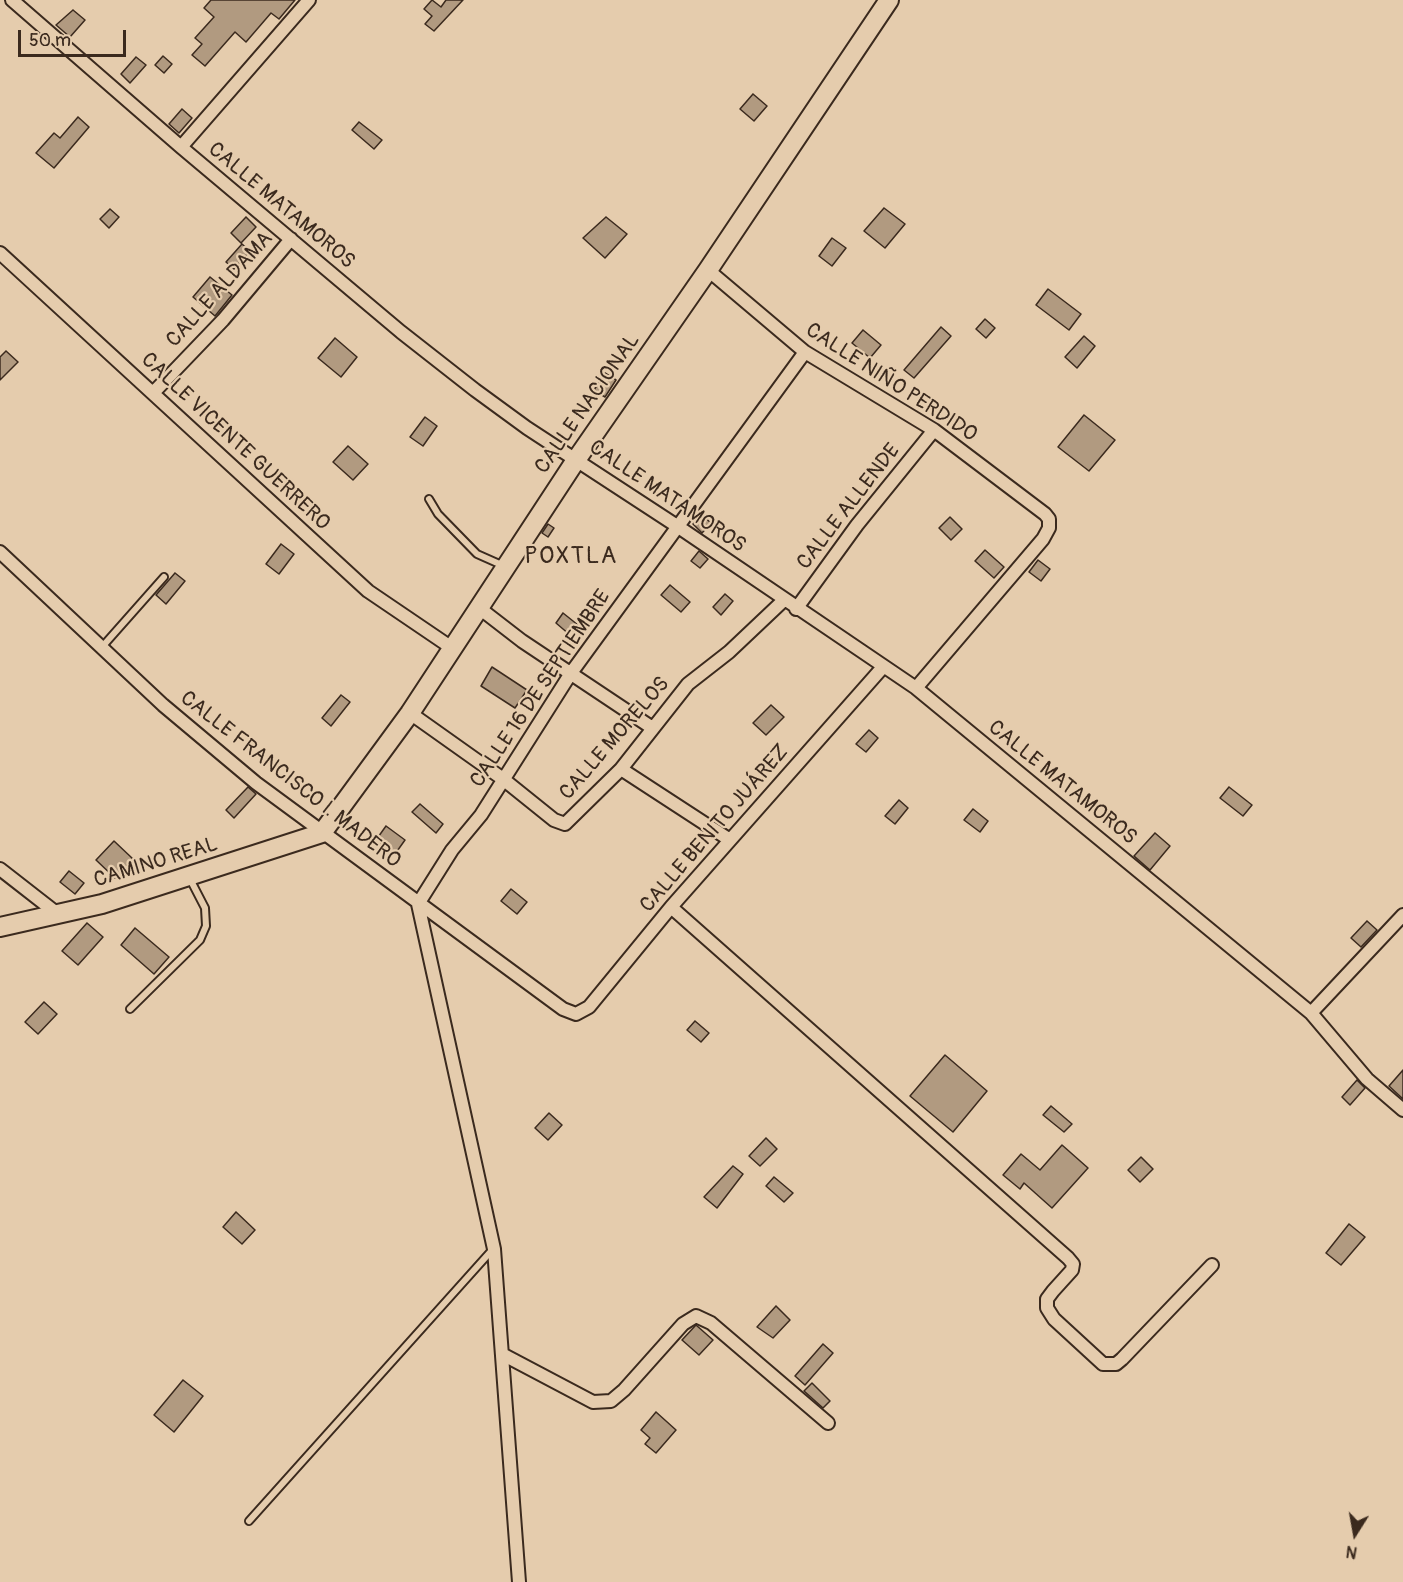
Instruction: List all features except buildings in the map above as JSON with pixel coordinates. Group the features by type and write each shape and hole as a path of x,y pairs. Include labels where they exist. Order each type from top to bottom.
{"street":[{"name":"CALLE MATAMOROS","path":"12,0 181,147 475,390 916,688 1311,1013 1367,1079 1403,1110"},
{"path":"181,147 309,0"},
{"name":"CALLE NACIONAL","path":"322,833 410,712 504,567 708,270 889,0"},
{"name":"CALLE ALDAMA","path":"153,393 223,320 291,239"},
{"name":"CALLE VICENTE GUERRERO","path":"0,253 368,591 452,648"},
{"name":"CALLE NIÑO PERDIDO","path":"708,270 805,352 934,430 1049,519 1049,528 1043,539 916,688"},
{"name":"CALLE 16 DE SEPTIEMBRE","path":"418,904 452,850 481,815 571,674 805,352"},
{"name":"CALLE ALLENDE","path":"796,609 857,525 934,430"},
{"name":"CALLE FRANCISCO I. MADERO","path":"0,552 163,705 256,783 563,1009 576,1014"},
{"name":"CALLE MORELOS","path":"410,712 503,779 554,820 565,824 621,769 651,727 688,684 729,652 784,600"},
{"path":"478,606 522,641 651,727"},
{"name":"CALLE BENITO JUÁREZ","path":"576,1014 589,1006 671,907 883,667"},
{"path":"621,769 730,840"},
{"name":"CAMINO REAL","path":"0,927 59,915 189,878 322,833"},
{"path":"0,869 59,915"},
{"path":"418,904 494,1249 519,1582"},
{"path":"671,907 1068,1258 1073,1264 1072,1270 1047,1299 1047,1308 1054,1319 1103,1364 1116,1364 1122,1359 1212,1265"},
{"path":"1311,1013 1403,915"},
{"path":"502,1354 593,1402 611,1401 624,1390 683,1324 696,1316 711,1323 828,1423"}],"lane":[{"path":"429,499 444,521 477,554 504,567"},
{"path":"101,647 164,577"},
{"path":"130,1009 200,940 206,926 206,908 189,878"},
{"path":"249,1521 494,1249"}],"district":[{"name":"POXTLA","path":"571,557"}]}
